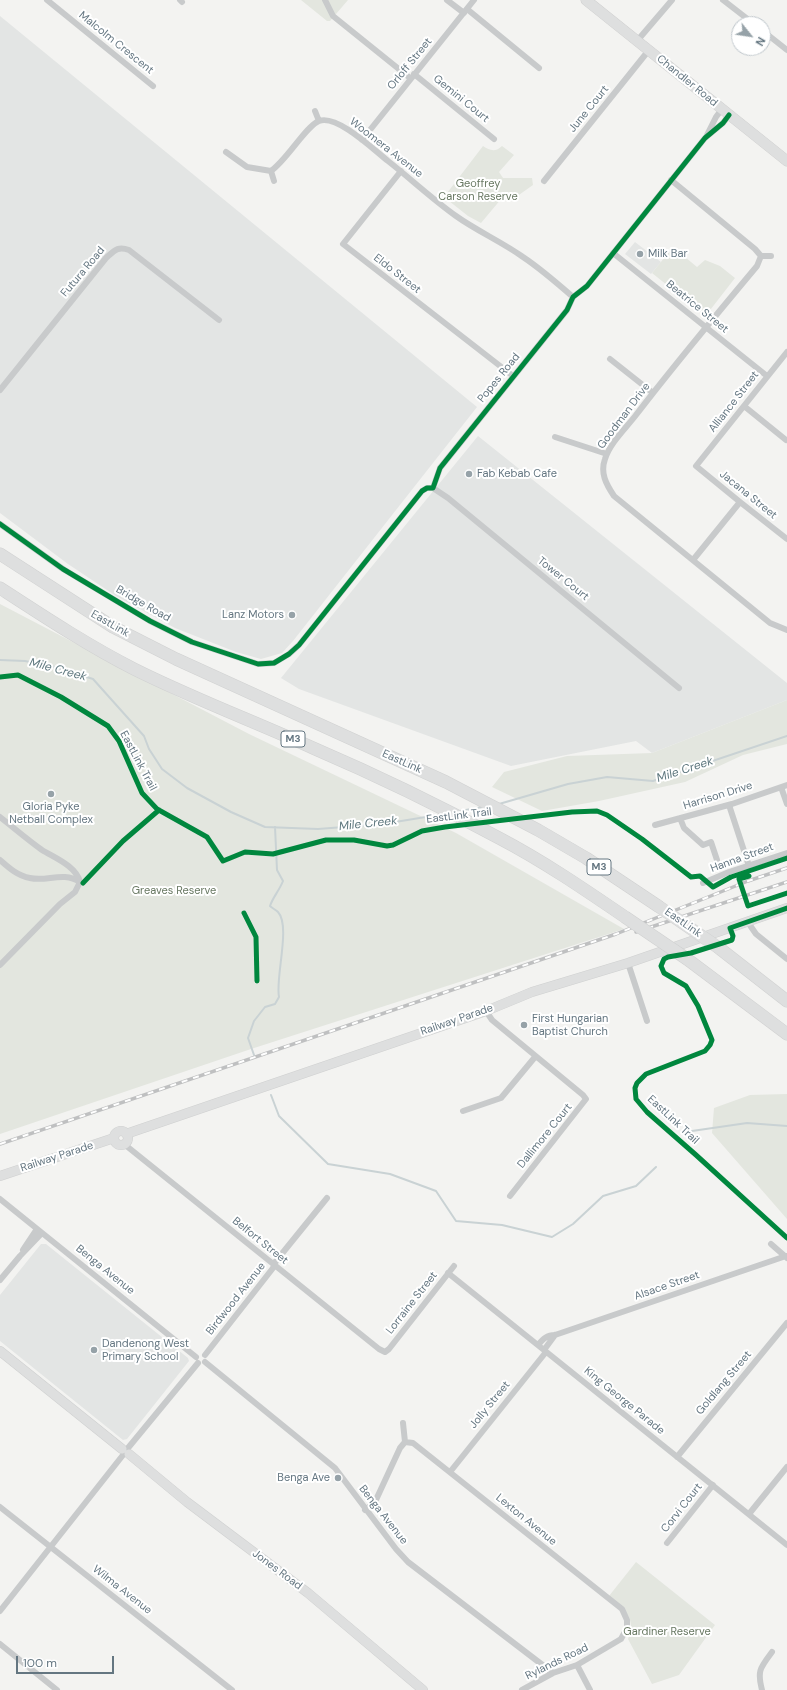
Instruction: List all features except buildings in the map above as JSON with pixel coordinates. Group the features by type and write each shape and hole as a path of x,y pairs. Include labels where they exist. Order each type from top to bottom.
{"highway":[{"name":"EastLink","path":"0,554 113,627 155,649 446,782 538,830 586,858 658,906 719,948 787,1001"},
{"name":"M3","path":"0,588 53,622 134,669 207,703 314,748 414,795 499,838 566,877 687,959 787,1034"}],"main road":[{"name":"Chandler Road","path":"586,0 786,158"},
{"name":"Railway Parade","path":"126,1134 486,1011 532,992 628,963 787,908"},
{"path":"123,1131 128,1139 124,1144 118,1144 114,1138 116,1134 123,1131"},
{"name":"Railway Parade","path":"0,1176 114,1138"},
{"name":"Jones Road","path":"0,1351 126,1451 187,1502 308,1594 423,1690"}],"street":[{"name":"Malcolm Crescent","path":"47,0 153,86"},
{"name":"Gemini Court","path":"325,0 333,16 494,139"},
{"path":"447,0 465,11 539,68"},
{"name":"Orloff Street","path":"362,140 474,0"},
{"path":"637,41 672,0"},
{"path":"724,0 744,16"},
{"path":"771,37 787,50"},
{"name":"June Court","path":"544,181 649,50"},
{"path":"226,152 247,167 271,171 280,165 311,126 319,120 315,111"},
{"name":"Popes Road","path":"433,488 440,468 567,310 573,297 587,286 705,138 723,123 726,112"},
{"name":"Woomera Avenue","path":"319,120 327,120 344,126 455,215 523,257 573,297"},
{"path":"271,171 274,181"},
{"name":"Eldo Street","path":"401,171 343,244 513,376"},
{"path":"671,180 755,249 761,256 771,256"},
{"name":"Futura Road","path":"0,390 106,258 115,250 122,248 129,250 219,320"},
{"name":"Beatrice Street","path":"613,253 768,376"},
{"name":"Goodman Drive","path":"761,256 757,266 653,393 607,454 603,473 606,485 614,496 770,623 787,630"},
{"name":"Alliance Street","path":"696,466 787,352"},
{"path":"610,359 653,393"},
{"path":"744,406 786,440"},
{"path":"555,437 607,454"},
{"name":"Jacana Street","path":"696,466 787,539"},
{"name":"Bridge Road","path":"0,524 62,569 150,621 192,642 258,664 274,663 289,654 299,645 422,490 433,488"},
{"name":"Tower Court","path":"433,488 448,498 679,688"},
{"path":"693,560 740,502"},
{"path":"784,786 787,804"},
{"name":"Harrison Drive","path":"655,825 729,805 784,786"},
{"path":"729,805 749,866"},
{"path":"0,817 44,851 56,857 77,876 80,882"},
{"path":"680,818 684,828 703,845 711,842 717,860"},
{"name":"Hanna Street","path":"703,883 787,853"},
{"path":"0,860 14,872 29,878 42,879 66,876 80,882"},
{"path":"0,965 60,904 75,892 80,882"},
{"path":"747,921 756,934 787,959"},
{"path":"628,963 647,1021"},
{"name":"Dallimore Court","path":"486,1011 492,1020 586,1099 510,1196"},
{"path":"463,1111 500,1098 535,1057"},
{"name":"Belfort Street","path":"124,1144 379,1349 385,1352"},
{"name":"Birdwood Avenue","path":"205,1358 274,1264 327,1198"},
{"name":"Benga Avenue","path":"0,1199 196,1357"},
{"path":"0,1280 40,1231"},
{"path":"771,1244 786,1257"},
{"name":"Alsace Street","path":"538,1345 544,1338 786,1257"},
{"name":"Lorraine Street","path":"385,1352 389,1349 454,1266"},
{"name":"King George Parade","path":"448,1274 787,1545"},
{"name":"Goldlang Street","path":"677,1457 787,1323"},
{"path":"545,1351 555,1335"},
{"name":"Jolly Street","path":"450,1472 545,1351"},
{"path":"201,1354 205,1358 203,1364 198,1363 196,1361 196,1357 201,1354"},
{"name":"Benga Avenue","path":"205,1358 335,1468 396,1549 408,1562 553,1673"},
{"path":"0,1611 126,1451 198,1363"},
{"path":"366,1510 375,1502 400,1448 405,1442 403,1423"},
{"name":"Lexton Avenue","path":"405,1442 413,1443 622,1609 627,1620 627,1628 621,1639"},
{"path":"749,1514 787,1467"},
{"name":"Corvi Court","path":"667,1543 713,1485"},
{"name":"Wilma Avenue","path":"0,1507 50,1548 232,1690"},
{"name":"Rylands Road","path":"522,1690 553,1673 577,1665 621,1639"},
{"path":"0,1644 57,1690"},
{"path":"762,1690 758,1676 761,1667 772,1652"},
{"path":"577,1665 590,1690"}],"shaded area":[{"path":"0,16 477,407 282,653 261,659 236,652 175,628 116,596 68,564 0,513"},
{"path":"635,242 661,262 651,274 625,254"},
{"path":"478,436 787,683 787,700 652,753 636,741 511,766 299,689 281,678"},
{"name":"Dandenong West Primary School","path":"41,1244 46,1244 188,1358 189,1361 127,1439 123,1440 0,1341 0,1295"}],"green space":[{"path":"301,0 348,0 330,21 327,21"},
{"name":"Geoffrey Carson Reserve","path":"483,146 493,150 502,146 514,155 499,172 503,178 532,178 533,185 516,197 507,192 481,223 468,216 444,197"},
{"path":"673,247 697,267 705,260 720,266 735,278 707,314 703,314 652,273"},
{"name":"Greaves Reserve","path":"0,604 249,734 456,833 624,929 251,1049 0,1134"},
{"path":"787,700 787,744 743,755 685,782 599,801 542,811 492,787 504,772 567,756 652,753"},
{"path":"787,1094 787,1219 712,1133 714,1108 750,1095"},
{"name":"Gardiner Reserve","path":"636,1562 715,1625 679,1675 652,1684 628,1639 631,1625 628,1614 609,1596"}],"waterway":[{"name":"Mile Creek","path":"0,660 25,661 55,667 93,679 144,736 149,749 162,769 187,788 231,812 265,827 318,829 383,824 444,814"},
{"name":"Mile Creek","path":"499,804 568,784 607,777 653,781 787,736"},
{"name":"Mile Creek","path":"460,811 483,807"},
{"path":"254,1055 248,1038 254,1021 265,1007 275,1004 279,997 278,988 283,929 282,919 278,912 270,906 283,881 277,870 275,827"},
{"path":"271,1095 279,1116 328,1164 390,1174 436,1191 456,1221 502,1225 552,1237 573,1224 603,1196 636,1186 656,1167"},
{"path":"692,1131 747,1123 787,1126"}],"railway":[{"path":"0,1144 616,934 748,881 787,868"},
{"path":"636,932 787,882"}],"cycle path":[{"path":"0,524 63,569 150,621 192,642 258,664 274,663 289,654 299,645 422,491 427,488 433,488 440,468 567,310 573,297 587,286 705,138 723,123 729,115"},
{"name":"EastLink Trail","path":"0,677 18,675 61,697 108,726 119,741 142,793 157,809 207,837 223,861 245,852 273,854 326,840 354,840 387,846 393,845 422,831 445,827 572,812 597,811 607,815 642,839 691,877 700,876 713,887 731,877 787,858"},
{"path":"83,883 123,841 159,810"},
{"path":"749,876 739,879 748,906 787,893"},
{"name":"EastLink Trail","path":"787,908 730,928 733,936 732,940 691,953 664,959 661,966 664,973 686,986 698,1006 712,1040 705,1051 646,1074 637,1083 635,1088 636,1099 647,1112 787,1238"},
{"path":"244,913 256,937 257,981"}],"place":[{"name":"Milk Bar","path":"640,254"},
{"name":"Fab Kebab Cafe","path":"469,474"},
{"name":"Lanz Motors","path":"292,615"},
{"name":"Gloria Pyke Netball Complex","path":"51,794"},
{"name":"First Hungarian Baptist Church","path":"524,1025"},
{"name":"Dandenong West Primary School","path":"94,1350"},
{"name":"Benga Ave","path":"338,1478"}]}
